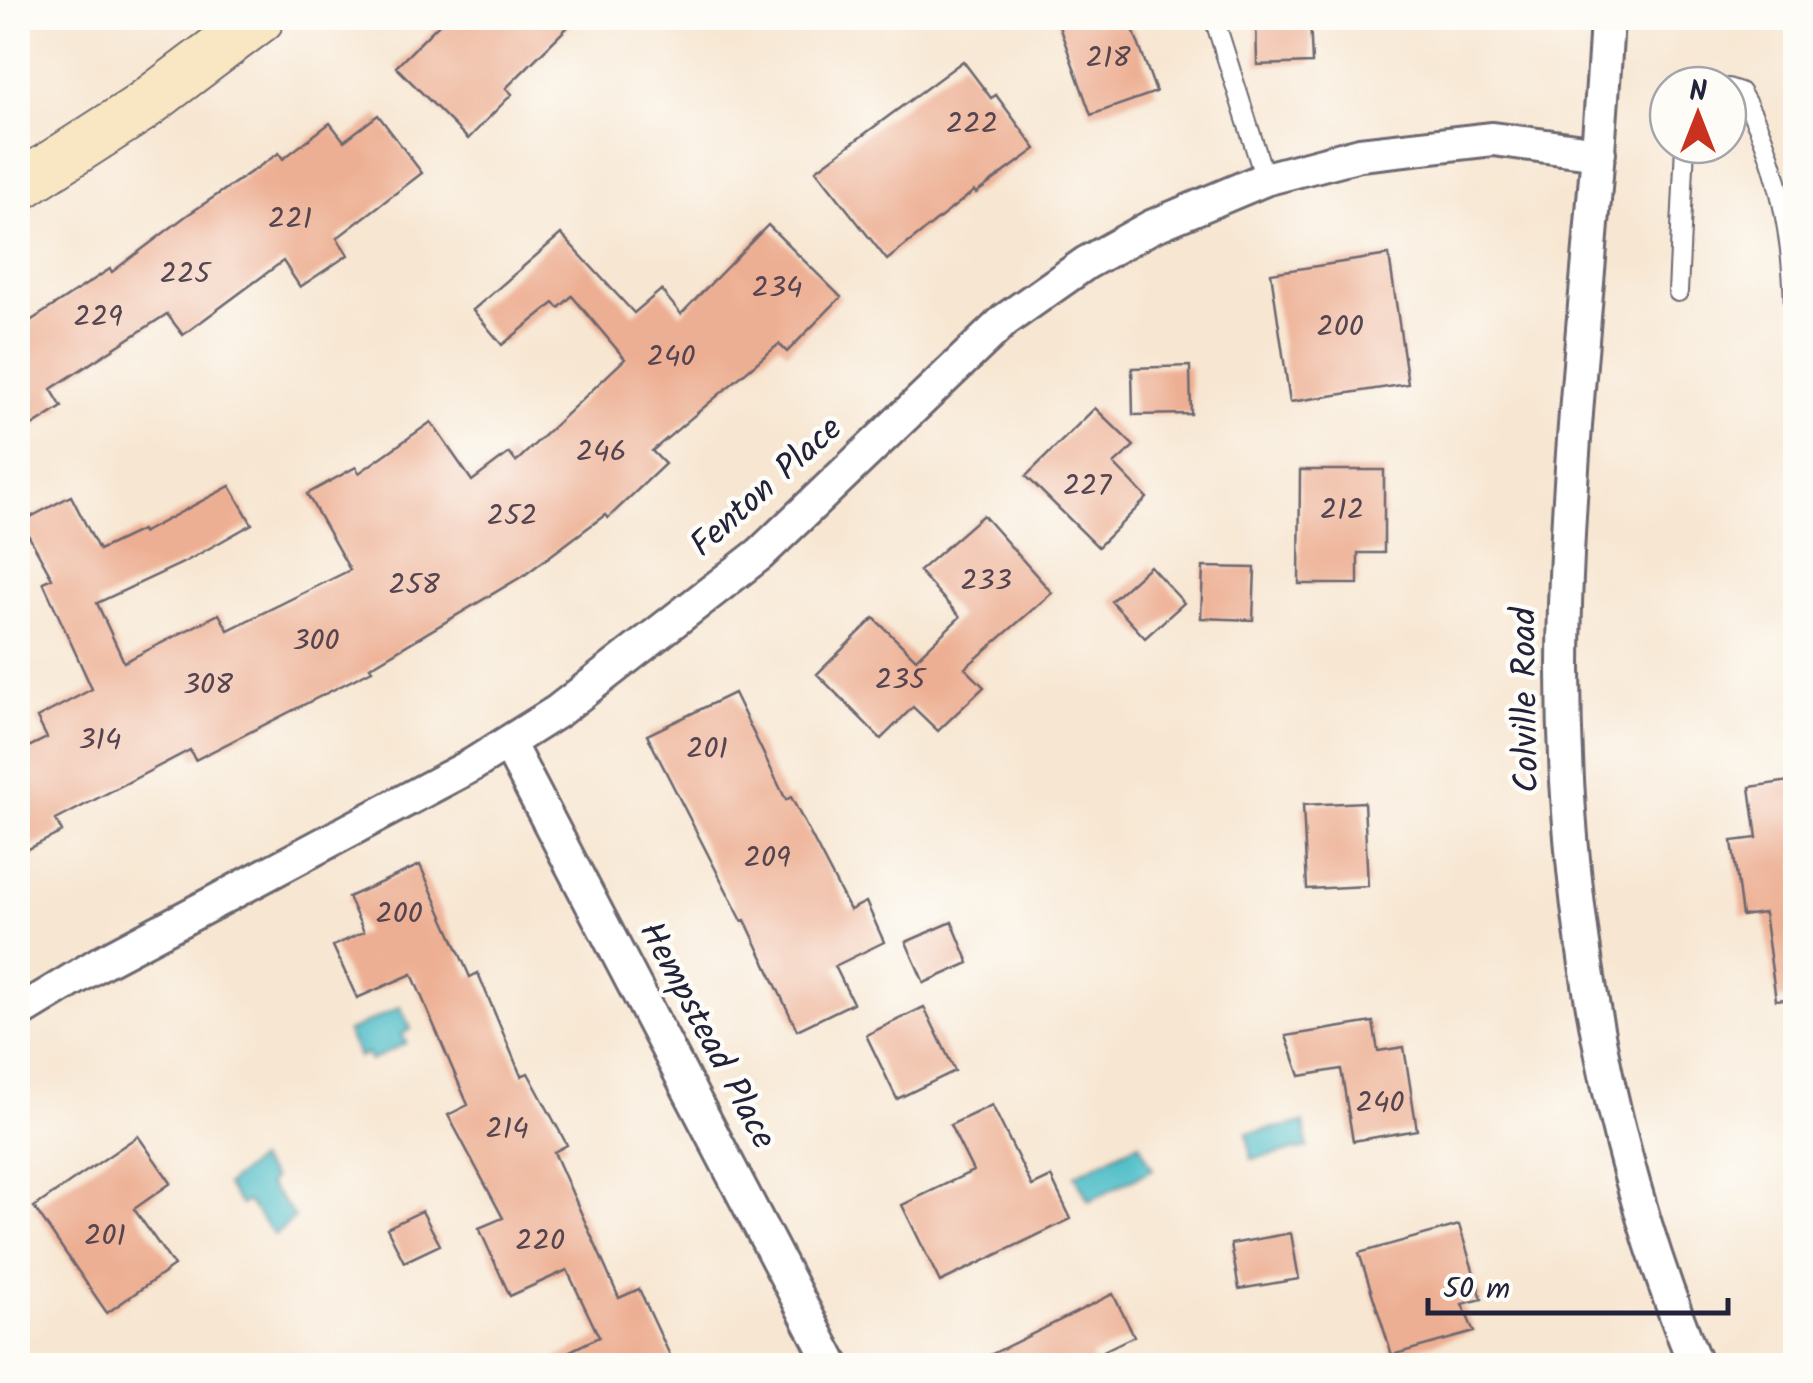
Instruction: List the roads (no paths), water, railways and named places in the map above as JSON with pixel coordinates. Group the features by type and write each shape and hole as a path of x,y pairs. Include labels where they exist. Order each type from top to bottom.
{"street":[{"path":"18,187 139,108 260,18"},
{"name":"Colville Road","path":"1607,18 1600,153 1569,530 1565,607 1566,780 1578,922 1602,1062 1637,1198 1696,1366"},
{"name":"Fenton Place","path":"18,1013 102,962 508,744 572,700 760,554 1005,320 1086,263 1138,234 1265,179 1360,154 1492,139 1600,153"},
{"name":"Hempstead Place","path":"508,744 833,1366"}],"lane":[{"path":"1214,18 1265,179"},
{"path":"1748,105 1784,208 1793,263 1794,306"},
{"path":"1678,292 1683,165"}],"water":[{"path":"400,1007 411,1029 402,1034 406,1043 370,1061 367,1053 359,1057 347,1032"},
{"path":"1304,1123 1308,1148 1251,1159 1247,1133"},
{"path":"1139,1143 1153,1169 1089,1201 1075,1175"},
{"path":"257,1160 273,1179 268,1184 295,1217 275,1235 247,1201 241,1205 226,1185"}]}
